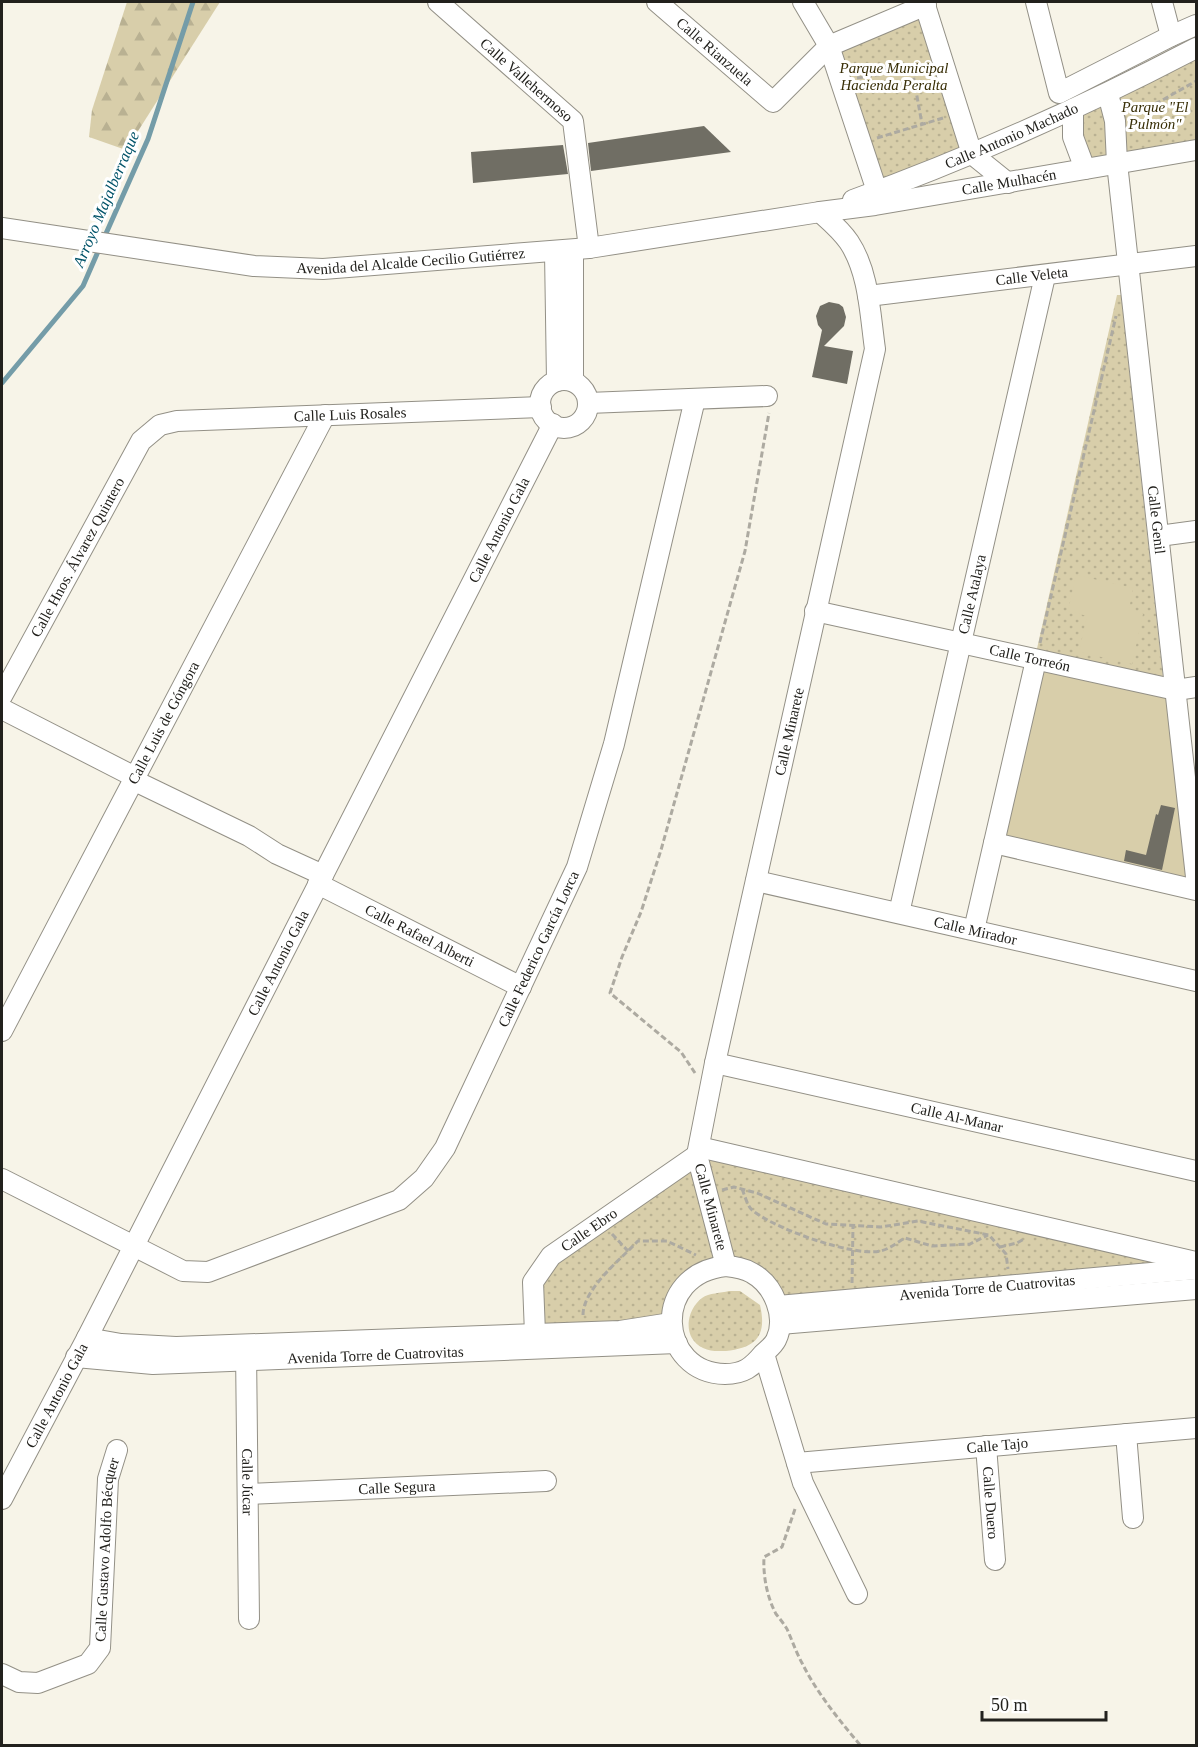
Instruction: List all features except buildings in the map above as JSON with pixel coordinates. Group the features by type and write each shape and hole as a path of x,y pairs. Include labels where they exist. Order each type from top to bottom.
{"street":[{"name":"Calle Vallehermoso","path":"438,2 573,120 572,250"},
{"name":"Calle Rianzuela","path":"657,2 773,102 829,46"},
{"path":"803,2 829,46 877,191"},
{"name":"Calle Antonio Machado","path":"1036,2 1059,93 1170,36 1197,25"},
{"path":"1162,2 1170,36"},
{"path":"829,46 925,3 972,154 1008,183"},
{"name":"Calle Antonio Machado","path":"820,212 921,176 972,154 1102,96 1197,48"},
{"name":"Calle Genil","path":"1088,79 1102,96 1115,121 1117,163 1197,877"},
{"path":"1073,109 1073,137 1085,169"},
{"name":"Calle Mulhacén","path":"820,212 875,205 1197,150"},
{"name":"Avenida del Alcalde Cecilio Gutiérrez","path":"2,228 254,266 323,269 572,250 820,212"},
{"name":"Calle Minarete","path":"722,1266 698,1151 715,1063 875,349 868,296 859,264 849,242 820,212"},
{"path":"565,381 572,250"},
{"name":"Calle Veleta","path":"868,296 1197,256"},
{"name":"Calle Atalaya","path":"899,913 1046,276"},
{"path":"565,381 584,390 588,403 584,417 574,426 560,427 547,420 541,407 544,391 565,381"},
{"path":"588,403 767,396"},
{"name":"Calle Federico García Lorca","path":"2,1179 183,1271 208,1272 399,1200 424,1178 445,1148 577,867 614,744 695,399"},
{"name":"Calle Luis Rosales","path":"160,425 177,421 541,407"},
{"name":"Calle Luis de Góngora","path":"2,1031 325,415"},
{"name":"Calle Antonio Gala","path":"2,1499 87,1338 553,424"},
{"name":"Calle Hnos. Álvarez Quintero","path":"2,696 141,441 160,425"},
{"path":"1159,536 1197,531"},
{"name":"Calle Torreón","path":"815,612 1176,690"},
{"path":"974,930 1036,660"},
{"path":"1176,690 1197,687"},
{"name":"Calle Rafael Alberti","path":"2,709 249,836 320,880 521,987"},
{"path":"994,843 1197,890"},
{"name":"Calle Mirador","path":"756,881 1197,981"},
{"name":"Calle Al-Manar","path":"715,1063 1197,1171"},
{"path":"698,1151 1197,1262"},
{"name":"Calle Ebro","path":"535,1334 533,1282 551,1256 698,1151"},
{"path":"722,1266 740,1267 759,1277 772,1293 779,1315 775,1341 754,1366 740,1372 725,1374 710,1372 696,1366 685,1356 676,1343 671,1323 678,1294 686,1282 700,1272 722,1266"},
{"name":"Avenida Torre de Cuatrovitas","path":"779,1315 853,1299 1197,1269"},
{"name":"Avenida Torre de Cuatrovitas","path":"779,1315 1197,1289"},
{"name":"Avenida Torre de Cuatrovitas","path":"76,1357 153,1364 246,1353 535,1334 620,1331 671,1323"},
{"name":"Avenida Torre de Cuatrovitas","path":"87,1338 120,1344 246,1353 676,1343"},
{"name":"Calle Júcar","path":"246,1353 249,1619"},
{"path":"764,1354 803,1483 857,1594"},
{"name":"Calle Tajo","path":"797,1462 1197,1428"},
{"path":"1126,1434 1133,1518"},
{"name":"Calle Duero","path":"986,1446 995,1560"},
{"name":"Calle Gustavo Adolfo Bécquer","path":"2,1674 18,1682 38,1683 88,1664 100,1648 108,1479 117,1450"},
{"name":"Calle Segura","path":"249,1494 546,1482"}],"path":[{"path":"841,81 944,64"},
{"path":"912,69 922,124"},
{"path":"1115,121 1159,102 1197,81"},
{"path":"861,143 959,113"},
{"path":"1036,660 1116,314"},
{"path":"709,1095 681,1052 610,993 641,912 661,850 745,551 772,396 767,396"},
{"path":"707,1193 734,1187 742,1189 757,1193 826,1224 881,1227 918,1221 989,1234 1006,1254 1009,1286"},
{"path":"742,1189 750,1208 767,1220 852,1251 880,1251 905,1238 932,1246 970,1244 989,1234"},
{"path":"600,1222 628,1252"},
{"path":"853,1226 853,1299"},
{"path":"583,1332 583,1307 594,1287 638,1241 667,1242 722,1266"},
{"path":"803,1483 782,1547 764,1557 764,1573 768,1583 766,1587 770,1601 786,1627 802,1664 840,1720 861,1746"}],"green space":[{"path":"127,2 220,2 126,150 89,137 92,110"},
{"name":"Parque Municipal Hacienda Peralta","path":"926,5 972,154 877,191 829,46"},
{"name":"Parque \"El Pulmón\"","path":"1196,48 1196,150 1085,169 1073,109"},
{"path":"1117,295 1121,295 1163,678 1036,653"},
{"path":"1076,575 1133,588 1129,610 1143,614 1132,664 1079,652 1087,616 1068,611"},
{"path":"1036,660 1176,690 1196,890 994,843"},
{"path":"697,1155 1196,1262 778,1306 753,1273 700,1272 671,1323 535,1334 533,1282"},
{"path":"740,1291 760,1305 762,1324 760,1332 752,1343 745,1347 726,1351 706,1349 696,1343 689,1331 692,1309 705,1296"}],"waterway":[{"name":"Arroyo Majalberraque","path":"104,238 148,139 193,2"},
{"name":"Arroyo Majalberraque","path":"2,383 83,286 100,247"}]}
